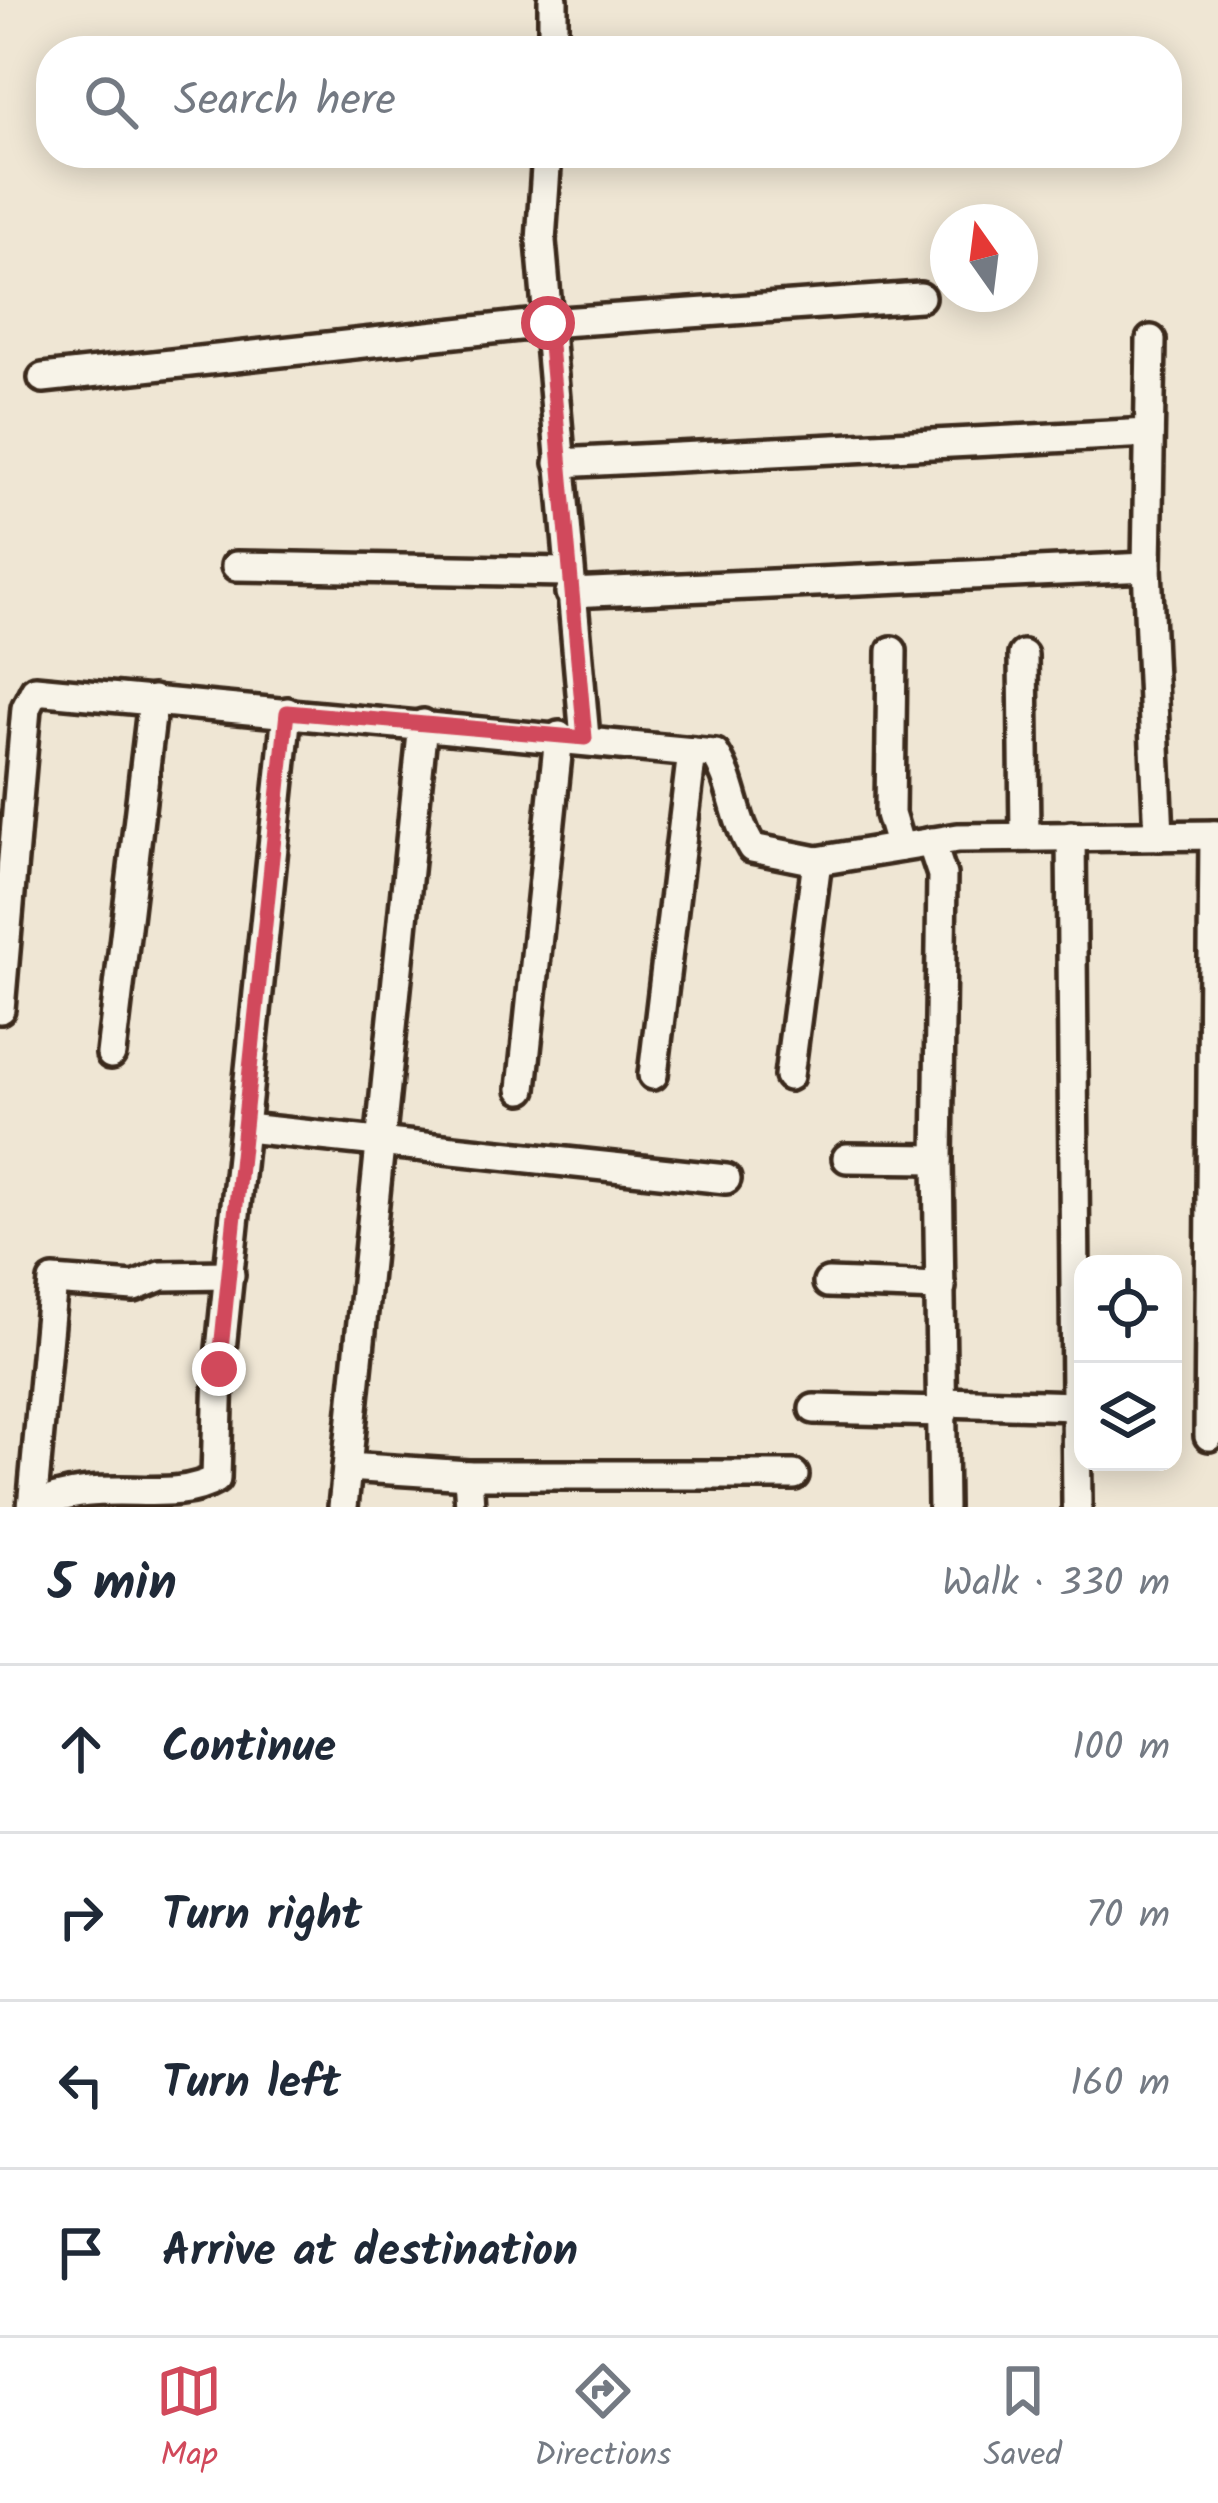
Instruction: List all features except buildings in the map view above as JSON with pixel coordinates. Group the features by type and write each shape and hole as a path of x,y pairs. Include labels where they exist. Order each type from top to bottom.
{"street":[{"path":"553,0 553,36"},
{"path":"522,1089 572,737 568,583 541,241 546,168"},
{"path":"44,378 548,323 920,297"},
{"path":"1151,340 1147,567 1159,836"},
{"path":"559,463 1149,433"},
{"path":"236,566 568,583 1147,567"},
{"path":"892,651 890,814 900,847"},
{"path":"1023,655 1025,837"},
{"path":"0,1009 26,708 35,690 715,754 728,775 736,821 752,848 817,861 931,842 1216,835 1209,1436"},
{"path":"111,1054 153,700"},
{"path":"33,1507 61,1493 170,1503 199,1497 216,1479 219,1369 287,712"},
{"path":"343,1507 422,724"},
{"path":"653,1075 692,752"},
{"path":"1072,836 1076,1363"},
{"path":"931,842 942,875 938,1159 943,1507"},
{"path":"788,1076 817,861"},
{"path":"246,1128 726,1179"},
{"path":"847,1158 938,1159"},
{"path":"33,1507 52,1281 134,1287 160,1276 230,1275"},
{"path":"827,1283 941,1287"},
{"path":"814,1409 1074,1406"},
{"path":"346,1467 468,1475 794,1475"},
{"path":"1077,1471 1077,1507"},
{"path":"468,1475 470,1507"}],"route":[{"path":"219,1369 287,712 585,738 548,323"}]}
